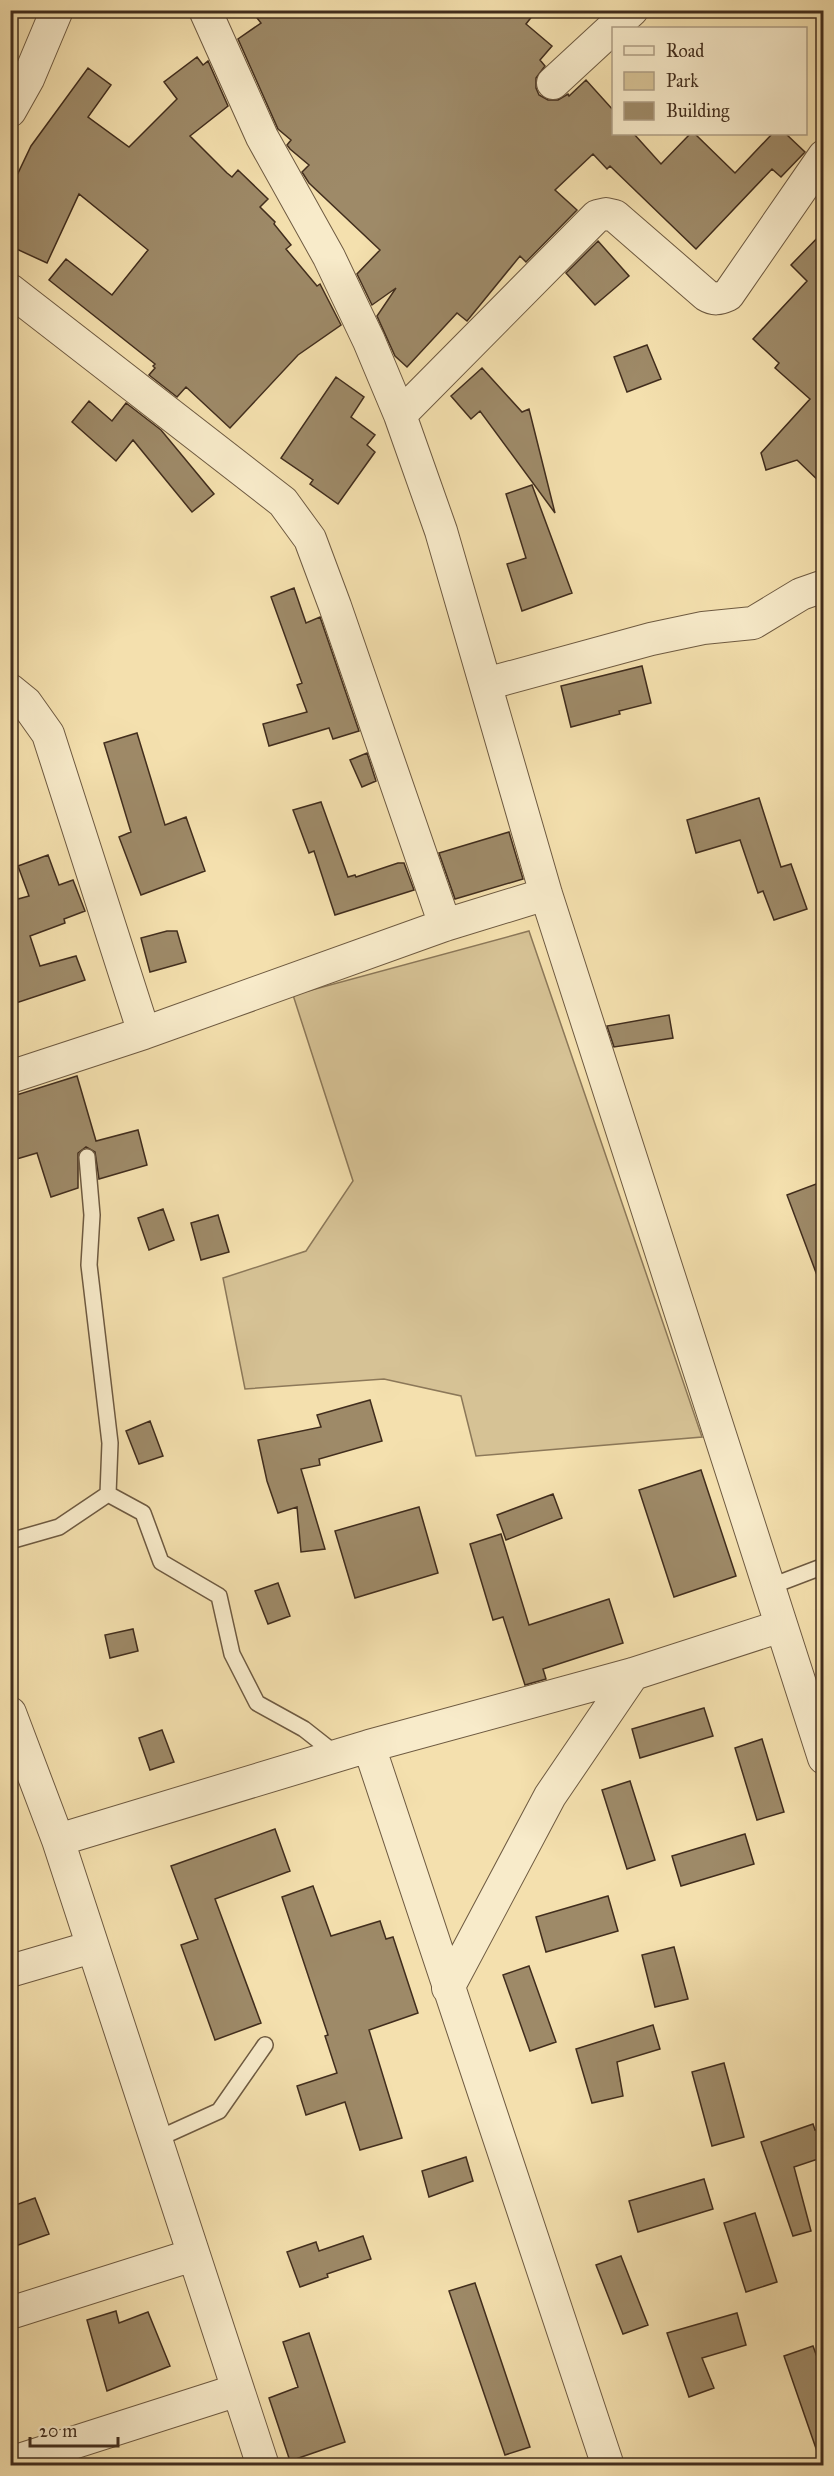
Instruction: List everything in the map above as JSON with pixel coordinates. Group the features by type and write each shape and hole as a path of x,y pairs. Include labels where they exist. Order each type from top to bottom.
{"street":[{"path":"10,111 28,78 57,10"},
{"path":"205,10 262,137 330,258 369,341 400,415 441,531 546,894 824,1758"},
{"path":"614,27 632,10"},
{"path":"553,83 612,28"},
{"path":"400,415 597,216 606,214 615,216 712,299 728,296 824,156"},
{"path":"10,290 283,502 309,539 339,617 445,925"},
{"path":"486,684 651,639 703,628 753,623 801,594 824,586"},
{"path":"10,690 26,703 48,734 144,1033"},
{"path":"10,1077 144,1033 445,925 546,894"},
{"path":"58,1840 337,1755 633,1674 781,1626"},
{"path":"448,1988 550,1796 633,1674"},
{"path":"13,1729 58,1840 263,2466"},
{"path":"369,1746 608,2466"},
{"path":"10,1971 92,1947"},
{"path":"10,2313 193,2255"},
{"path":"10,2463 238,2390"}],"lane":[{"path":"87,1157 92,1215 89,1265 110,1443 108,1494"},
{"path":"10,1541 59,1527 108,1494"},
{"path":"108,1494 143,1513 161,1562 219,1596 232,1654 257,1703 304,1729 337,1755"},
{"path":"769,1587 824,1566"},
{"path":"155,2140 219,2111 265,2045"}],"green space":[{"path":"529,931 702,1437 476,1456 461,1396 384,1379 245,1389 223,1278 306,1251 353,1181 293,995"}],"building":[{"path":"251,10 537,10 526,24 552,46 540,60 545,66 536,78 539,95 548,100 558,100 568,94 569,96 586,80 612,109 612,135 635,135 661,164 689,135 696,135 735,173 771,135 787,135 805,152 781,177 772,169 696,249 610,166 607,169 593,154 555,190 577,210 526,262 520,256 467,321 457,313 407,367 395,356 377,316 396,288 372,305 357,274 380,250 309,183 302,172 309,165 287,145 291,140 278,129 238,39 261,23"},
{"path":"197,57 203,65 208,61 228,106 190,136 227,173 232,177 238,170 268,199 260,207 275,222 274,224 291,245 286,249 317,286 320,284 341,325 298,355 230,428 186,387 177,397 149,375 155,368 153,366 155,364 49,280 66,259 112,295 148,250 79,194 47,263 10,246 10,190 31,146 88,68 111,85 88,117 129,147 177,99 164,82"},
{"path":"824,231 824,486 797,460 766,470 761,453 810,399 775,368 779,363 753,339 807,281 791,265"},
{"path":"598,241 629,276 595,305 566,273"},
{"path":"647,345 661,379 627,392 614,357"},
{"path":"482,368 522,412 529,409 555,513 480,411 471,419 451,396"},
{"path":"336,377 364,397 351,417 375,435 367,445 375,452 338,504 310,484 313,480 281,458"},
{"path":"89,401 112,421 126,403 161,430 214,494 192,512 133,440 116,461 72,422"},
{"path":"532,485 572,593 522,611 507,564 526,558 506,494"},
{"path":"294,588 306,623 320,617 359,731 333,739 329,728 269,746 263,724 307,712 297,685 302,683 271,597"},
{"path":"642,666 651,703 571,727 561,686"},
{"path":"137,733 165,825 186,817 205,871 141,895 119,837 131,832 104,743"},
{"path":"367,753 376,781 362,787 350,760"},
{"path":"759,798 781,867 791,864 807,909 774,920 763,891 758,893 740,840 696,853 687,820"},
{"path":"321,802 348,877 355,875 356,877 404,863 414,890 335,915 314,851 309,853 293,810"},
{"path":"509,832 523,879 455,899 439,853"},
{"path":"48,855 59,885 73,880 85,911 64,919 65,923 30,936 40,966 76,956 85,980 10,1005 10,893 15,892 18,899 29,896 18,866"},
{"path":"167,931 177,931 186,962 150,972 141,938"},
{"path":"669,1015 673,1038 614,1047 607,1026"},
{"path":"77,1076 96,1141 138,1130 147,1165 99,1179 95,1152 86,1147 78,1153 78,1188 51,1197 37,1153 10,1161 10,1097"},
{"path":"824,1181 824,1286 821,1286 787,1195"},
{"path":"163,1209 174,1240 149,1250 138,1218"},
{"path":"218,1215 229,1252 201,1260 191,1223"},
{"path":"370,1400 382,1441 319,1459 320,1465 301,1469 325,1549 301,1552 297,1507 278,1513 267,1481 258,1440 321,1427 317,1415"},
{"path":"150,1421 163,1456 139,1464 126,1431"},
{"path":"701,1470 736,1576 674,1597 639,1490"},
{"path":"553,1494 562,1518 506,1540 497,1515"},
{"path":"419,1507 438,1573 355,1598 335,1531"},
{"path":"501,1534 529,1625 609,1599 623,1643 543,1669 546,1679 525,1685 503,1617 493,1620 470,1544"},
{"path":"278,1583 290,1616 268,1624 255,1591"},
{"path":"133,1629 138,1651 110,1658 105,1635"},
{"path":"704,1708 713,1736 640,1758 632,1729"},
{"path":"162,1730 174,1762 150,1770 139,1738"},
{"path":"762,1739 784,1812 757,1820 735,1748"},
{"path":"630,1781 655,1860 627,1869 602,1790"},
{"path":"275,1829 290,1871 215,1899 261,2023 215,2040 181,1945 198,1939 171,1866"},
{"path":"745,1834 754,1864 681,1886 672,1856"},
{"path":"313,1886 331,1936 380,1921 386,1939 393,1937 418,2013 369,2030 402,2138 360,2150 345,2102 306,2115 297,2086 337,2073 325,2036 328,2035 282,1897"},
{"path":"608,1896 618,1931 546,1952 536,1917"},
{"path":"674,1947 688,1999 655,2007 642,1955"},
{"path":"529,1966 556,2042 530,2051 503,1975"},
{"path":"653,2025 660,2049 617,2062 623,2096 592,2103 576,2049"},
{"path":"724,2063 744,2137 712,2146 692,2072"},
{"path":"813,2124 815,2130 824,2127 824,2157 794,2167 811,2231 793,2236 761,2142"},
{"path":"466,2157 473,2181 429,2197 422,2171"},
{"path":"704,2179 713,2209 638,2232 629,2201"},
{"path":"35,2198 49,2234 10,2248 10,2207"},
{"path":"755,2213 777,2282 746,2292 724,2223"},
{"path":"363,2236 371,2259 327,2274 328,2277 300,2287 287,2252 316,2242 319,2251"},
{"path":"621,2256 648,2325 623,2334 596,2265"},
{"path":"475,2283 530,2447 505,2455 449,2291"},
{"path":"116,2311 119,2323 148,2312 170,2366 107,2391 87,2320"},
{"path":"737,2313 746,2345 702,2358 714,2388 689,2397 667,2333"},
{"path":"309,2333 345,2442 290,2461 269,2398 298,2387 283,2342"},
{"path":"813,2346 824,2376 824,2460 820,2460 784,2356"}]}
